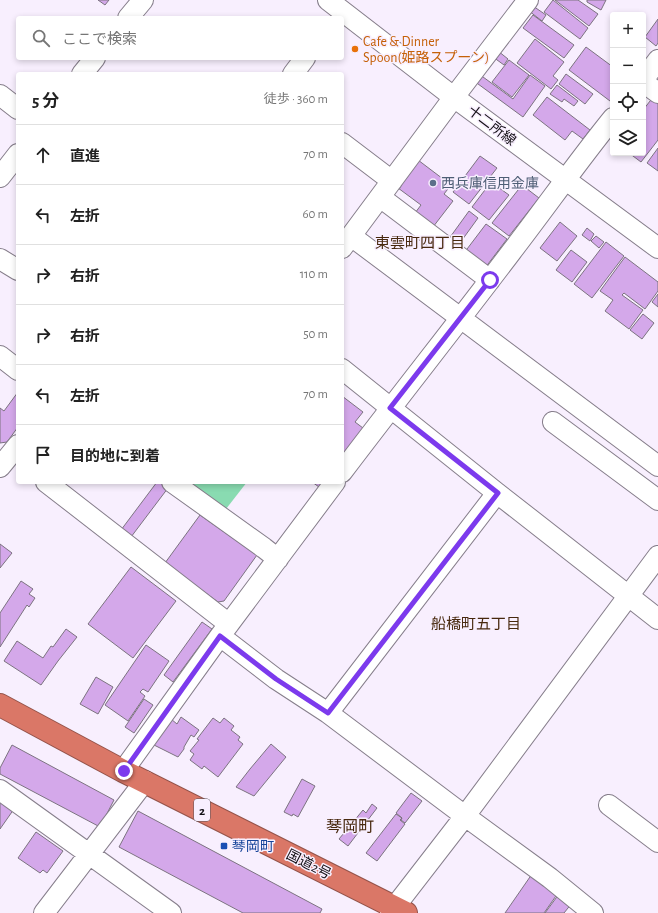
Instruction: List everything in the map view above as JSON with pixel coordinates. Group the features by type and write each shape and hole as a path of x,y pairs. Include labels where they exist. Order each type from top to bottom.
{"highway":[{"name":"国道2号","path":"0,705 124,771 397,911"}],"street":[{"path":"130,16 143,0"},
{"path":"528,0 454,96 345,243 460,318 658,466"},
{"name":"十二所線","path":"337,7 447,92 658,248"},
{"path":"84,72 93,60"},
{"path":"294,72 304,60"},
{"path":"646,77 658,60"},
{"path":"646,83 658,93"},
{"path":"0,95 16,107"},
{"path":"344,469 611,120"},
{"path":"344,145 392,181"},
{"path":"0,177 16,157"},
{"path":"380,197 490,280"},
{"path":"0,258 16,269"},
{"path":"0,356 16,368"},
{"path":"344,371 658,619"},
{"path":"553,422 658,500"},
{"path":"48,484 224,630 276,679 328,713 550,878 593,913"},
{"path":"175,484 278,559"},
{"path":"124,771 224,630 334,484"},
{"path":"328,713 498,493"},
{"path":"397,911 465,816 658,556"},
{"path":"44,913 145,781"},
{"path":"0,790 171,913"},
{"path":"609,805 658,842"}],"green space":[{"path":"193,484 245,484 226,509"}],"building":[{"path":"98,0 109,0 105,5"},
{"path":"553,0 588,28 580,39 544,12"},
{"path":"555,0 578,0 598,14 589,26"},
{"path":"587,0 606,0 601,10 587,2"},
{"path":"533,6 546,15 542,21 529,11"},
{"path":"533,15 574,45 564,58 523,28"},
{"path":"658,19 658,43 656,46 646,38"},
{"path":"535,39 564,62 553,76 558,80 551,89 517,63"},
{"path":"586,47 610,65 610,101 569,70"},
{"path":"498,51 508,59 504,65 493,57"},
{"path":"509,60 529,75 512,97 492,82"},
{"path":"479,74 513,99 530,75 545,86 523,117 474,81"},
{"path":"566,74 593,94 585,104 559,84"},
{"path":"557,85 578,101 574,106 564,99 562,102 550,94"},
{"path":"654,96 658,99 658,140 646,156 646,120 646,106"},
{"path":"547,97 590,130 583,139 572,131 565,140 533,115"},
{"path":"658,148 658,171 647,163"},
{"path":"480,156 497,168 469,204 453,192"},
{"path":"633,156 646,156 641,162"},
{"path":"418,160 451,185 444,194 453,201 433,227 415,213 421,205 398,188"},
{"path":"491,182 509,195 489,220 472,207"},
{"path":"522,185 539,198 509,236 492,223"},
{"path":"469,211 478,218 457,247 448,240"},
{"path":"560,222 577,236 557,261 540,248"},
{"path":"486,224 507,239 485,268 464,253"},
{"path":"587,228 594,234 590,241 582,235"},
{"path":"596,236 604,242 599,248 591,241"},
{"path":"606,242 624,256 592,298 574,284"},
{"path":"571,250 587,262 572,282 556,270"},
{"path":"625,257 658,282 658,291 645,309 624,293 622,295 643,310 629,329 605,311 613,300 600,291"},
{"path":"658,294 658,307 652,302"},
{"path":"643,314 654,323 642,339 630,330"},
{"path":"16,395 16,430 7,442 0,443 0,408 4,411"},
{"path":"344,398 363,412 355,422 363,428 344,453"},
{"path":"156,484 163,484 168,488 131,537 121,530"},
{"path":"200,515 257,555 224,601 218,602 165,563"},
{"path":"0,544 12,553 0,568"},
{"path":"131,567 176,601 133,658 88,624"},
{"path":"21,581 33,589 29,594 35,598 29,607 27,605 0,647 0,613"},
{"path":"202,622 212,629 173,682 164,675"},
{"path":"66,629 77,637 41,685 4,661 17,641 43,658"},
{"path":"146,645 169,661 148,692 143,689 140,692 145,696 128,721 105,705"},
{"path":"96,677 113,687 98,714 80,704"},
{"path":"144,699 153,705 134,733 125,727"},
{"path":"181,717 199,730 194,737 191,735 178,757 152,744 171,719 177,724"},
{"path":"213,718 220,723 224,718 234,726 231,730 240,737 238,740 243,744 218,777 204,766 202,769 190,760 194,754 190,751"},
{"path":"271,744 286,757 254,796 236,787 250,769"},
{"path":"12,745 114,800 100,827 0,774 0,768"},
{"path":"302,779 315,786 298,817 293,814 292,816 284,812"},
{"path":"411,793 422,801 405,823 396,813"},
{"path":"0,799 14,809 0,829"},
{"path":"372,804 377,808 348,846 339,839 363,810 366,813"},
{"path":"138,811 322,909 320,913 243,913 119,847"},
{"path":"396,814 402,818 400,820 405,824 377,861 366,853"},
{"path":"36,832 63,851 47,873 43,870 40,873 18,858"},
{"path":"532,874 558,893 544,913 505,913"},
{"path":"559,894 572,903 564,913 545,913"}],"place":[{"name":"Cafe & Dinner Spoon(姫路スプーン)","path":"355,49"},
{"name":"西兵庫信用金庫","path":"433,183"},
{"name":"琴岡町","path":"224,846"}],"district":[{"name":"東雲町四丁目","path":"420,243"},
{"name":"船橋町五丁目","path":"476,624"},
{"name":"琴岡町","path":"350,826"}],"route":[{"path":"124,771 220,636 276,679 328,713 498,493 390,408 490,280"}]}
